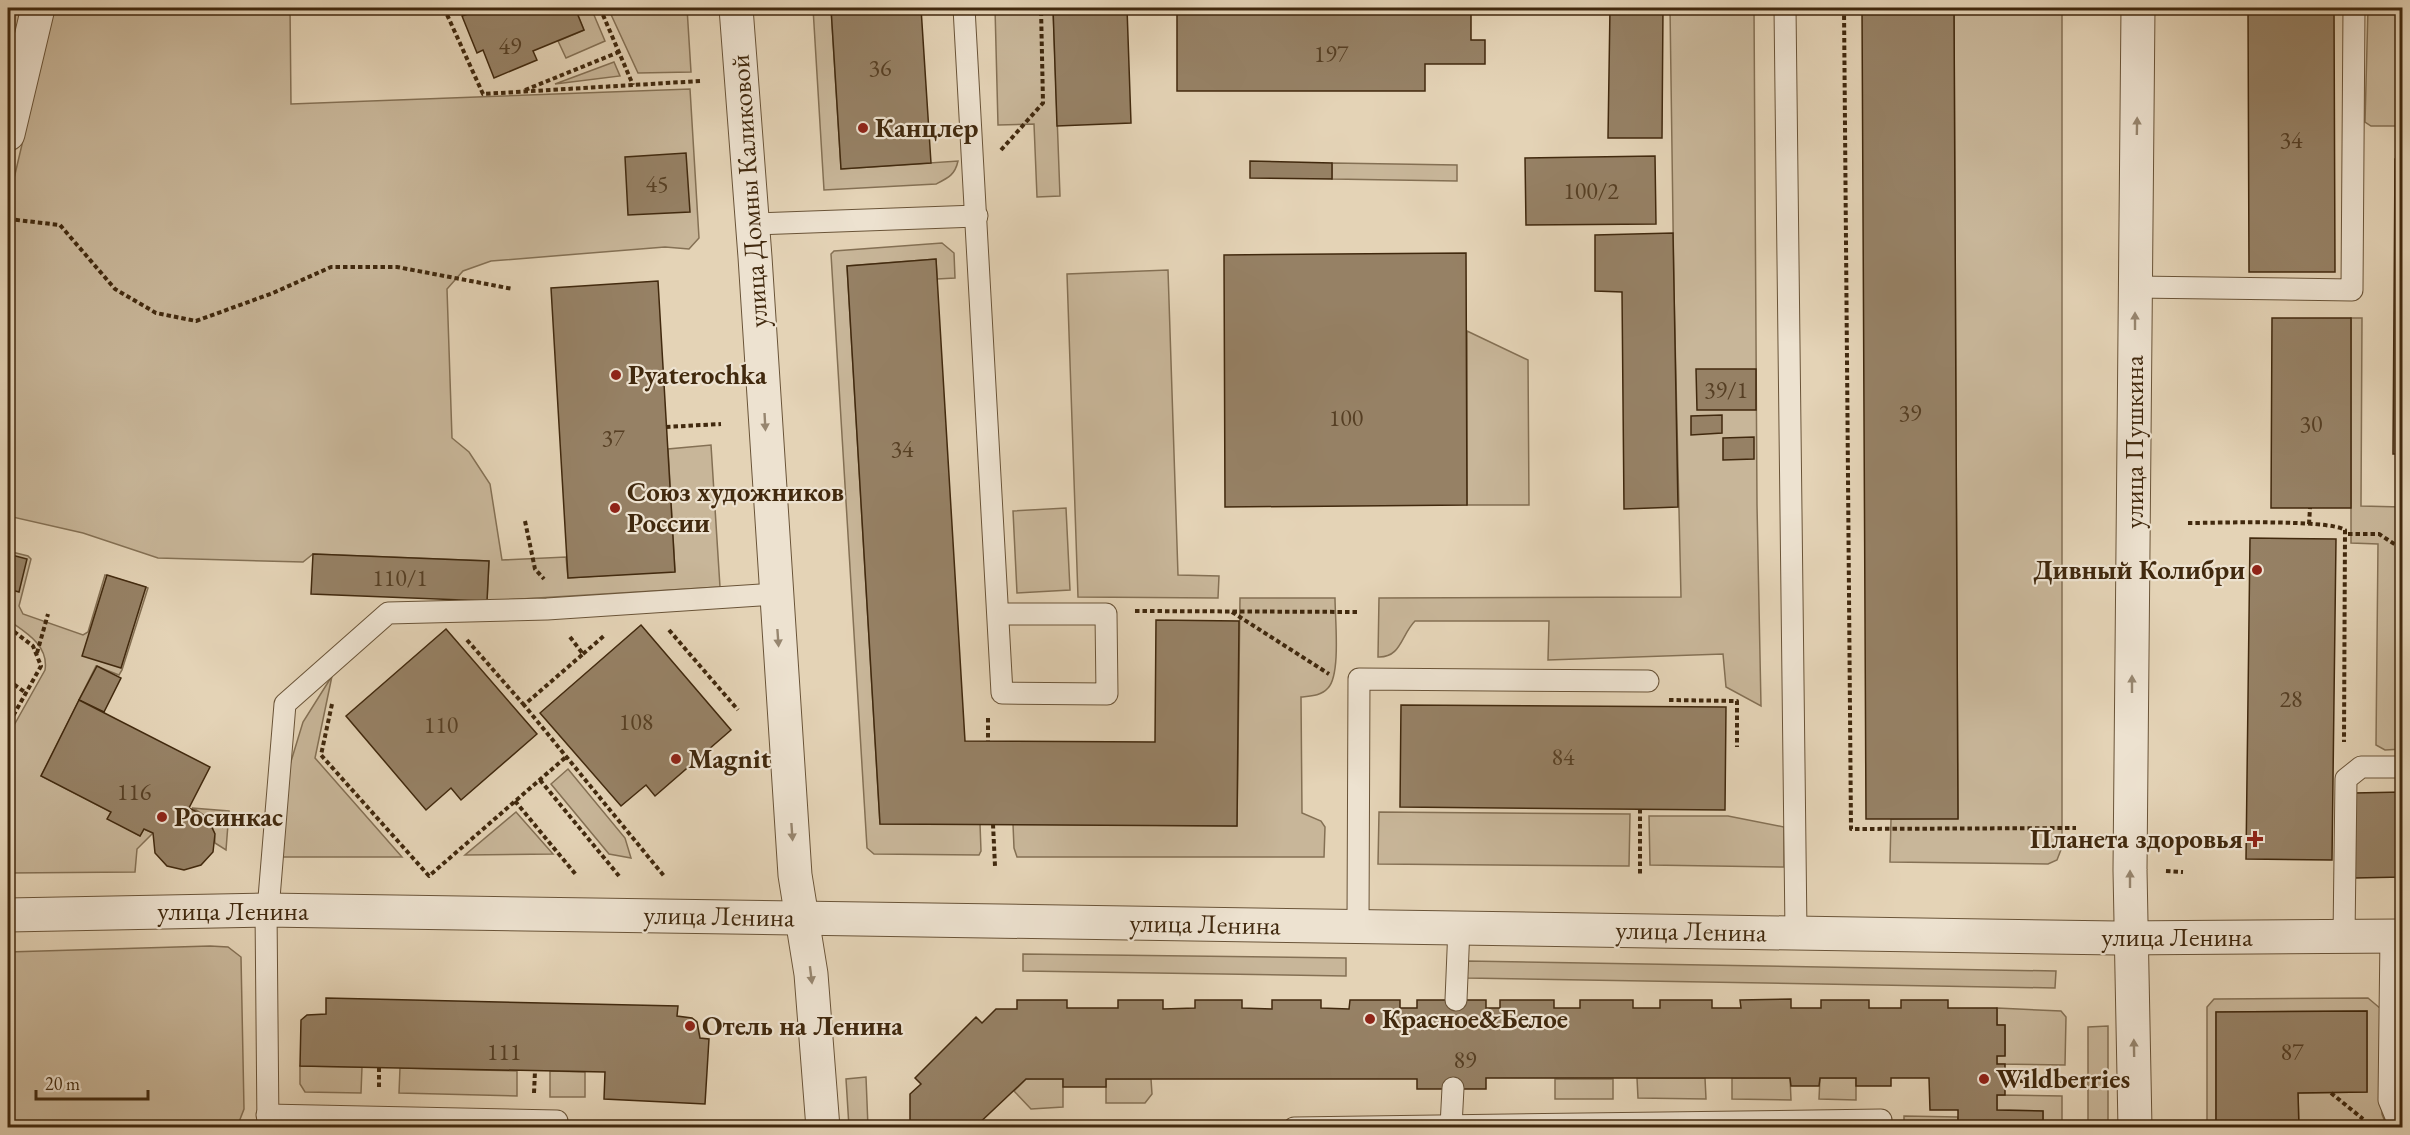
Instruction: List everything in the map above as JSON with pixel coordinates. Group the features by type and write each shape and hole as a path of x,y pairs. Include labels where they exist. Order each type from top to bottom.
{"street":[{"path":"8,134 38,8"},
{"name":"улица Домны Каликовой","path":"736,8 753,224 775,594 795,875 811,974 823,1128"},
{"name":"улица Пушкина","path":"2135,1128 2131,938 2138,8"},
{"name":"улица Ленина","path":"8,915 267,910 2131,938 2397,936"}],"lane":[{"path":"964,8 1002,693 1107,694 1106,615 999,614"},
{"path":"1785,8 1797,933"},
{"path":"2135,287 2352,290 2354,8"},
{"path":"753,224 977,216"},
{"path":"557,1121 267,1121 267,910 285,704 388,614 547,609 775,594"},
{"path":"1358,926 1359,679 1648,681"},
{"path":"2344,937 2344,785 2350,774 2361,767 2403,767"},
{"path":"1456,1000 1459,927"},
{"path":"2397,936 2390,1100 2396,1117 2403,1118"},
{"path":"1451,1126 1453,1089"},
{"path":"1294,1128 1881,1120 1881,1128"}],"path":[{"path":"444,8 483,94 700,81"},
{"path":"600,8 633,85"},
{"path":"975,181 1043,103 1041,8"},
{"path":"1844,8 1851,829 2076,828"},
{"path":"522,92 619,52"},
{"path":"8,219 60,225 115,289 156,313 196,321 273,293 331,267 397,267 513,289"},
{"path":"666,427 721,424"},
{"path":"2309,524 2310,508"},
{"path":"525,521 535,569 579,607"},
{"path":"2188,523 2338,525 2347,534 2379,534 2403,549"},
{"path":"2344,785 2347,534"},
{"path":"547,609 583,654"},
{"path":"1131,610 1359,612"},
{"path":"1231,611 1359,693"},
{"path":"37,654 48,614"},
{"path":"664,624 738,710"},
{"path":"8,627 33,646 40,666 8,725"},
{"path":"460,632 524,705 664,876"},
{"path":"524,705 608,633"},
{"path":"8,680 26,693"},
{"path":"1705,700 1737,701 1737,747"},
{"path":"332,702 321,755 429,876 566,757"},
{"path":"988,709 988,741"},
{"path":"540,780 619,876"},
{"path":"515,801 577,876"},
{"path":"1640,809 1640,874"},
{"path":"993,824 994,866"},
{"path":"2005,1081 2082,1081"},
{"path":"2331,1093 2364,1120"},
{"path":"557,1121 645,1128"}],"shaded area":[{"path":"8,8 23,8 8,76"},
{"path":"54,8 290,8 291,104 690,89 699,238 689,249 665,247 491,261 463,271 447,289 452,438 469,452 490,484 502,560 566,557 568,578 675,571 668,449 711,445 720,587 487,601 489,561 313,554 303,562 158,558 83,533 8,516 8,204"},
{"path":"575,8 591,8 605,41 566,58 558,41 584,30"},
{"path":"608,8 687,8 691,72 638,73"},
{"path":"813,8 831,8 841,169 958,161 955,170 944,180 936,184 824,190"},
{"path":"995,8 1053,8 1060,196 1037,197 1034,124 998,125"},
{"path":"1670,8 1754,8 1757,505 1761,706 1726,687 1723,654 1548,660 1549,621 1415,621 1392,654 1378,657 1379,598 1681,597"},
{"path":"1954,8 2062,8 2062,847 2057,860 2048,864 1890,862 1891,819 1958,818"},
{"path":"2368,8 2402,8 2402,126 2371,126 2365,122"},
{"path":"614,62 620,76 555,84"},
{"path":"1332,163 1457,165 1457,181 1332,179"},
{"path":"942,243 954,253 955,278 937,279 936,259 847,266 880,824 980,824 981,851 979,855 874,854 867,848 831,254 834,251"},
{"path":"1168,270 1178,575 1219,576 1218,598 1078,597 1067,274"},
{"path":"2351,318 2362,318 2361,506 2402,507 2402,749 2385,750 2376,745 2378,544 2351,543"},
{"path":"1467,331 1528,360 1529,505 1467,505"},
{"path":"1066,508 1070,590 1017,593 1013,511"},
{"path":"8,551 28,556 31,559 19,606 23,614 83,635 88,632 105,575 148,588 122,670 119,675 96,666 41,776 111,812 108,818 140,836 144,829 153,833 137,849 135,872 8,873 8,736 45,670 45,661 40,646 22,629 8,620"},
{"path":"1240,598 1335,598 1336,659 1332,681 1322,693 1301,697 1302,813 1321,821 1325,827 1324,857 1017,857 1014,848 1013,824 1237,826"},
{"path":"332,676 315,758 402,857 281,857 289,768 303,722"},
{"path":"568,769 625,838 631,858 609,854 551,784"},
{"path":"192,808 229,811 226,850 215,843 214,831 206,818"},
{"path":"516,812 553,854 465,855"},
{"path":"1379,812 1630,814 1629,866 1378,864"},
{"path":"1649,816 1728,816 1784,827 1784,867 1650,865"},
{"path":"228,947 241,957 244,1109 237,1127 8,1127 8,952"},
{"path":"1023,954 1346,958 1346,976 1023,971"},
{"path":"1467,961 2056,971 2055,988 1467,978"},
{"path":"2368,998 2381,1009 2382,1114 2387,1127 2299,1127 2298,1093 2367,1092 2367,1011 2216,1012 2216,1127 2207,1128 2207,1007 2214,999"},
{"path":"1997,1008 2061,1011 2066,1017 2065,1065 1997,1064 1997,1056 2005,1055 2005,1025 1997,1025"},
{"path":"2108,1026 2108,1127 2088,1127 2088,1027"},
{"path":"300,1066 362,1067 361,1093 305,1092 300,1084"},
{"path":"400,1068 517,1071 517,1096 399,1093"},
{"path":"550,1071 585,1072 585,1097 550,1097"},
{"path":"866,1077 868,1127 849,1127 846,1079"},
{"path":"1637,1078 1705,1078 1706,1099 1638,1098"},
{"path":"1732,1078 1790,1078 1791,1100 1732,1099"},
{"path":"1820,1078 1856,1078 1856,1100 1819,1099"},
{"path":"1026,1079 1063,1079 1063,1107 1031,1109 1014,1091"},
{"path":"1106,1079 1151,1079 1152,1094 1145,1103 1106,1103"},
{"path":"1555,1079 1613,1079 1613,1099 1555,1099"},
{"path":"1997,1095 2062,1096 2062,1127 2043,1127 2043,1111 1997,1110"},
{"path":"1904,1116 1958,1117 1958,1127 1904,1128"}],"building":[{"path":"465,8 575,8 584,30 533,51 537,60 494,78 483,50 477,53 462,16 468,14"},
{"path":"831,8 921,8 931,163 841,169"},
{"path":"1053,8 1127,8 1131,123 1057,126"},
{"path":"1177,8 1471,8 1471,40 1485,40 1485,64 1425,64 1425,91 1177,91"},
{"path":"1610,8 1663,8 1662,138 1608,138"},
{"path":"1862,8 1954,8 1958,819 1866,819"},
{"path":"2248,8 2334,8 2335,272 2249,272"},
{"path":"686,153 690,212 628,215 625,157"},
{"path":"1655,156 1656,224 1526,225 1525,158"},
{"path":"2395,159 2402,159 2402,454 2393,454"},
{"path":"1250,161 1332,163 1332,179 1250,178"},
{"path":"1673,233 1678,507 1624,509 1622,292 1595,291 1595,235"},
{"path":"1466,253 1467,505 1225,507 1224,255"},
{"path":"936,259 965,741 1155,742 1156,620 1239,621 1237,826 880,824 847,266"},
{"path":"658,281 675,572 568,578 551,288"},
{"path":"2272,318 2351,318 2351,508 2271,508"},
{"path":"1696,369 1756,369 1756,410 1697,410"},
{"path":"1722,415 1722,433 1691,435 1691,416"},
{"path":"1754,437 1754,459 1723,460 1723,438"},
{"path":"2250,538 2336,539 2332,860 2246,859"},
{"path":"8,554 27,559 19,592 8,589"},
{"path":"313,554 489,561 487,601 311,594"},
{"path":"107,575 146,587 121,668 82,656"},
{"path":"641,625 731,730 655,796 646,785 621,806 540,713"},
{"path":"446,629 537,734 461,800 451,788 426,810 346,716"},
{"path":"97,666 121,678 104,712 79,700"},
{"path":"79,700 210,767 189,808 207,817 215,834 213,852 201,865 184,870 167,866 155,853 153,833 144,829 140,836 107,819 111,812 41,776"},
{"path":"1401,705 1726,707 1725,810 1400,807"},
{"path":"2402,792 2402,877 2355,878 2354,793"},
{"path":"326,998 678,1006 677,1016 692,1018 697,1022 700,1038 709,1039 705,1104 604,1099 605,1072 300,1066 301,1020 307,1015 326,1014"},
{"path":"1791,999 1791,1008 1821,1008 1821,1000 1869,1000 1869,1008 1901,1008 1901,1000 1948,1000 1948,1008 1997,1008 1997,1025 2005,1025 2005,1056 1997,1056 1997,1064 2005,1064 2005,1095 1997,1095 1997,1110 2043,1111 2043,1128 1958,1128 1958,1110 1930,1110 1929,1078 1891,1078 1891,1086 1856,1086 1856,1078 1820,1078 1819,1086 1791,1086 1790,1078 1486,1078 1486,1089 1417,1089 1417,1079 1106,1079 1106,1087 1063,1087 1063,1079 1026,1079 974,1128 903,1128 910,1126 910,1094 921,1084 915,1078 976,1017 982,1023 996,1009 1017,1009 1017,1000 1067,1000 1067,1008 1118,1008 1118,1000 1163,1000 1163,1009 1195,1008 1195,1000 1242,1000 1242,1008 1272,1009 1272,1000 1321,1000 1321,1008 1349,1009 1350,1000 1400,1000 1400,1008 1417,1008 1417,1000 1486,1000 1486,1008 1500,1008 1500,1000 1554,1000 1554,1008 1580,1008 1580,1000 1633,1000 1633,1008 1660,1008 1660,1000 1712,1000 1712,1008 1741,1008 1740,1000"},
{"path":"2367,1011 2367,1092 2298,1093 2299,1128 2216,1128 2216,1012"}],"place":[{"name":"Канцлер","path":"863,128"},
{"name":"Pyaterochka","path":"616,375"},
{"name":"Союз художников России","path":"615,508"},
{"name":"Дивный Колибри","path":"2257,570"},
{"name":"Magnit","path":"676,759"},
{"name":"Росинкас","path":"162,817"},
{"name":"Планета здоровья","path":"2255,839"},
{"name":"Красное&Белое","path":"1370,1019"},
{"name":"Отель на Ленина","path":"690,1026"},
{"name":"Wildberries","path":"1984,1079"}]}
